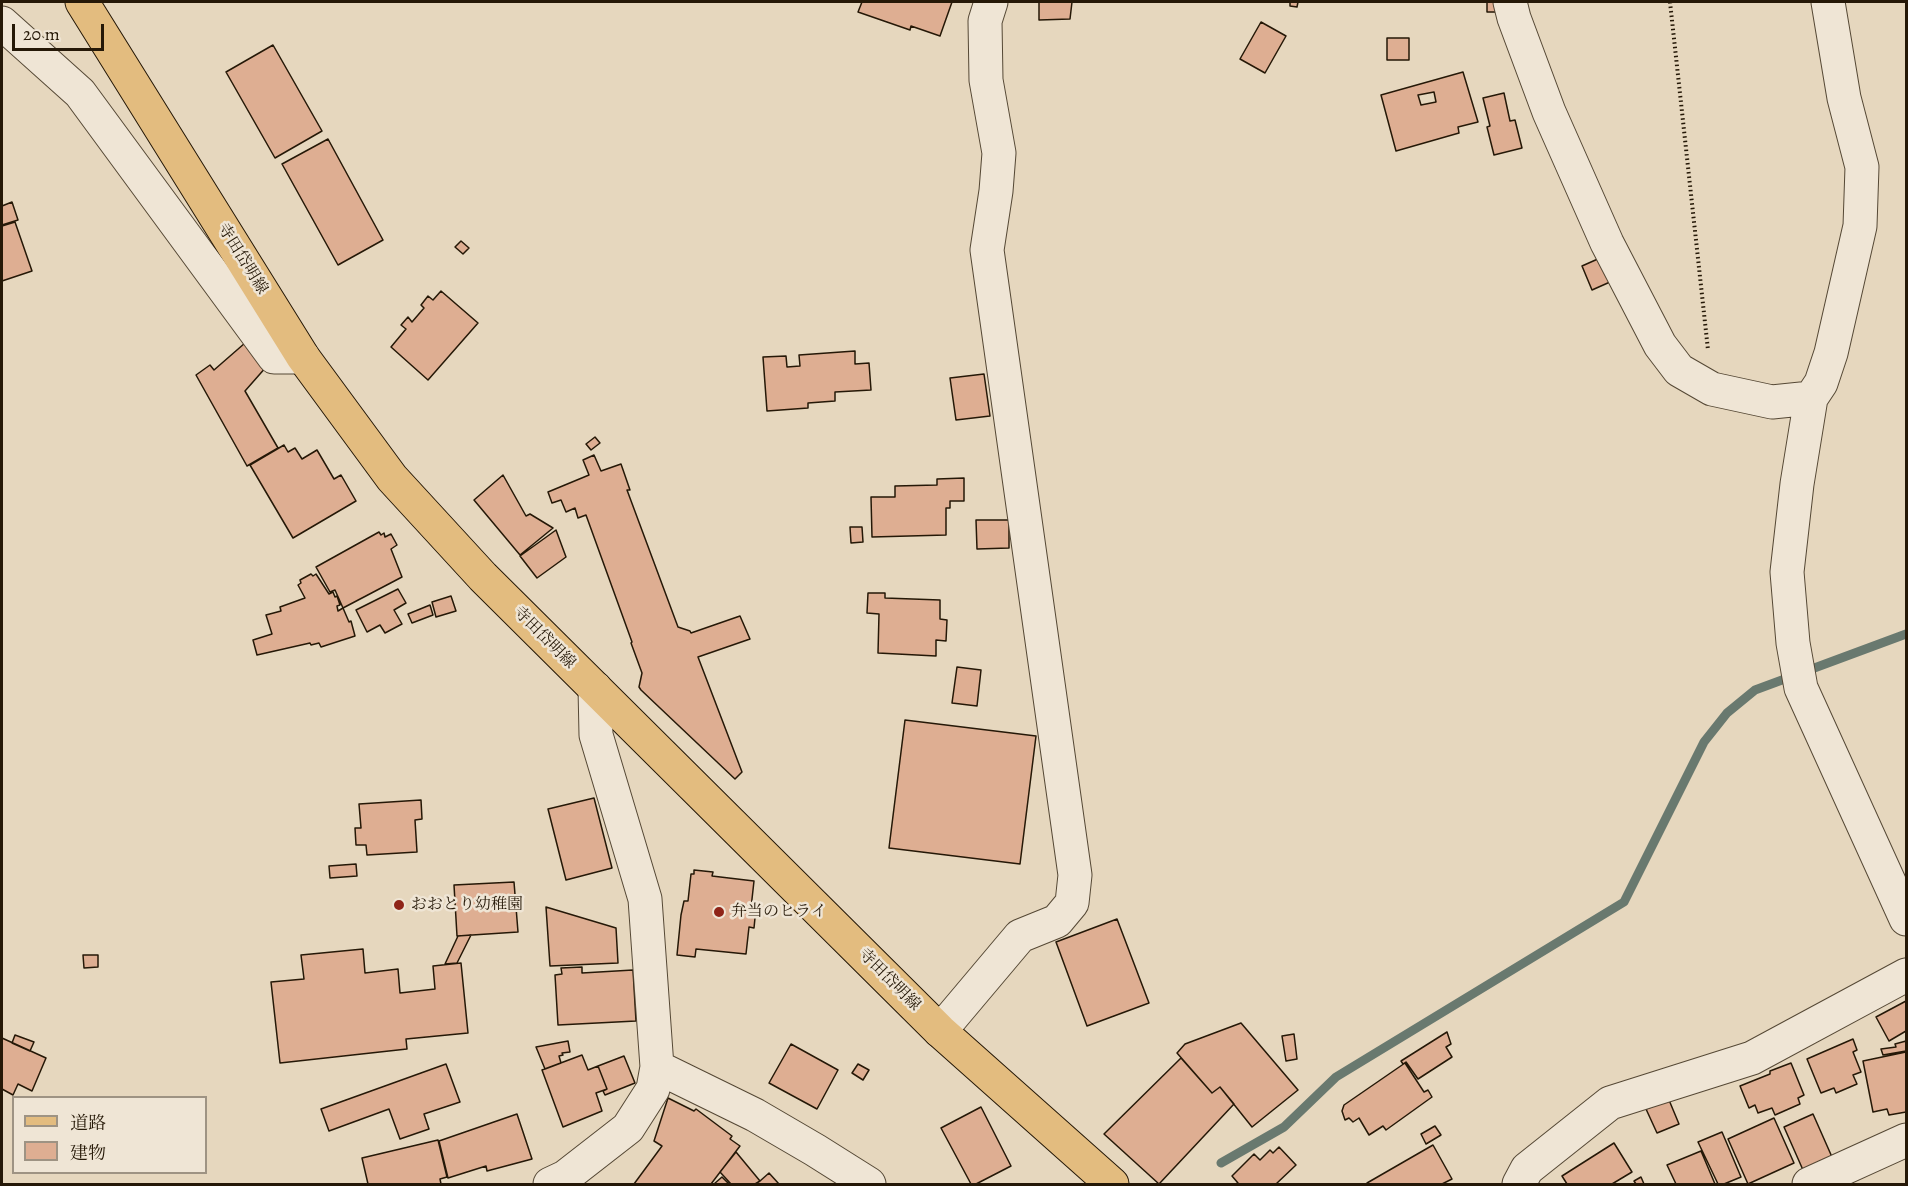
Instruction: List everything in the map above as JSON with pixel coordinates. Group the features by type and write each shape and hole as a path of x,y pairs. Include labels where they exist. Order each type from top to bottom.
{"main road":[{"name":"寺田岱明線","path":"82,2 303,357 392,478 483,577 940,1031 1112,1185"}],"street":[{"path":"940,1031 1020,936 1057,921 1072,903 1075,875 987,250 999,153 986,80 985,21 991,2"},
{"path":"1510,2 1549,112 1607,243 1660,345 1679,369 1712,389 1772,402 1811,398"},
{"path":"1828,2 1844,99 1862,167 1860,226 1831,353 1821,383 1811,398 1797,484 1787,572 1795,656 1801,688 1906,919"},
{"path":"2,23 80,93 274,357 303,357"},
{"path":"550,1185 565,1177 628,1128 653,1089 657,1067 645,899 596,735 595,688"},
{"path":"1519,1185 1527,1169 1610,1103 1752,1059 1906,975"},
{"path":"657,1067 755,1115 816,1150 869,1185"},
{"path":"1809,1185 1906,1140"}],"path":[{"path":"1670,2 1712,389"}],"building":[{"path":"862,2 952,2 940,36 911,26 910,30 858,12"},
{"path":"1039,2 1072,2 1070,19 1039,20"},
{"path":"1290,2 1298,2 1297,7 1290,6"},
{"path":"1487,2 1495,2 1496,12 1487,12"},
{"path":"1261,22 1286,36 1265,73 1240,59"},
{"path":"1387,38 1409,38 1409,60 1387,60"},
{"path":"273,45 322,131 275,158 226,72"},
{"path":"1463,72 1478,122 1458,127 1459,133 1396,151 1381,95","holes":["1434,92 1436,102 1421,105 1418,95"]},
{"path":"1504,93 1510,121 1515,120 1522,148 1494,155 1483,98"},
{"path":"328,139 383,240 338,265 282,164"},
{"path":"12,202 18,220 2,225 2,206"},
{"path":"15,222 32,271 2,281 2,226"},
{"path":"461,241 469,248 463,254 455,247"},
{"path":"1600,258 1610,282 1592,290 1582,266"},
{"path":"441,291 478,323 428,380 391,347 406,329 401,325 408,317 412,322 424,308 421,305 428,296 433,300"},
{"path":"245,343 267,366 245,391 278,448 247,466 196,375 210,365 214,370"},
{"path":"855,351 855,364 869,363 871,390 835,392 835,401 808,403 808,408 767,411 763,357 786,356 787,367 800,366 799,355"},
{"path":"984,374 990,416 956,420 950,378"},
{"path":"595,437 600,443 591,450 586,444"},
{"path":"284,445 288,452 295,448 302,459 317,450 334,479 341,475 356,501 293,538 250,465"},
{"path":"594,455 601,471 621,464 630,490 627,490 678,627 691,633 740,616 750,639 698,657 742,772 735,779 639,687 642,673 586,515 578,518 575,508 566,512 561,500 552,503 548,492 589,475 583,460"},
{"path":"503,475 526,516 530,514 553,528 520,555 474,500"},
{"path":"964,478 964,501 950,501 950,508 946,508 946,535 872,537 871,497 895,497 895,486 937,485 937,479"},
{"path":"976,520 1009,520 1009,548 977,549"},
{"path":"850,527 862,527 863,542 851,543"},
{"path":"556,530 566,557 537,578 520,556"},
{"path":"379,532 381,535 384,533 385,537 391,534 397,545 391,549 402,577 343,608 335,590 330,592 316,567"},
{"path":"311,574 313,576 316,574 329,594 333,592 335,597 337,596 340,605 337,606 338,611 343,608 349,622 351,621 355,636 321,647 319,643 311,645 310,643 257,655 253,640 272,634 266,615 281,611 280,607 305,598 298,585 301,583 300,580"},
{"path":"398,589 406,603 394,610 402,624 385,633 380,625 367,632 356,610"},
{"path":"868,593 885,593 885,598 940,600 940,619 947,620 946,641 936,640 936,656 878,653 879,614 867,613"},
{"path":"451,596 456,611 436,617 432,602"},
{"path":"430,605 433,615 412,623 408,614"},
{"path":"957,667 981,670 977,706 952,703"},
{"path":"905,720 1036,736 1020,864 889,848"},
{"path":"594,798 612,868 566,880 548,809"},
{"path":"421,800 422,819 415,820 417,852 367,855 366,845 356,845 355,828 361,828 359,804"},
{"path":"356,864 357,876 330,878 329,866"},
{"name":"弁当のヒライ","path":"694,870 713,872 712,876 754,881 751,908 756,908 754,928 749,927 746,954 696,949 695,957 677,955 681,915 684,901 688,901 691,874 694,874"},
{"path":"514,882 518,932 457,936 454,885"},
{"path":"546,907 616,928 618,963 550,966"},
{"path":"1117,919 1149,1003 1087,1026 1056,942"},
{"path":"471,935 457,963 445,964 458,936"},
{"path":"363,949 365,973 398,969 400,993 435,989 433,966 461,963 468,1033 406,1039 407,1049 280,1063 271,982 304,979 301,955"},
{"path":"83,955 98,955 98,967 84,968"},
{"path":"582,967 582,973 633,970 636,1021 558,1025 555,975 562,974 561,968"},
{"path":"1906,1001 1906,1031 1889,1041 1876,1017"},
{"path":"1241,1023 1298,1090 1252,1127 1220,1087 1212,1093 1177,1053 1185,1044"},
{"path":"1447,1032 1451,1044 1446,1047 1452,1057 1418,1079 1406,1062 1403,1064 1401,1061"},
{"path":"1294,1034 1297,1059 1286,1061 1282,1036"},
{"path":"15,1035 34,1042 30,1051 12,1043"},
{"path":"2,1038 46,1058 32,1091 18,1084 13,1095 2,1089"},
{"path":"1853,1039 1857,1050 1853,1052 1861,1072 1853,1075 1857,1084 1836,1093 1834,1088 1821,1093 1807,1059"},
{"path":"568,1041 570,1052 559,1056 561,1063 545,1069 536,1047"},
{"path":"1906,1041 1906,1051 1883,1055 1881,1049 1896,1047 1895,1044"},
{"path":"791,1044 838,1070 817,1109 769,1083"},
{"path":"1906,1052 1906,1112 1889,1115 1887,1109 1873,1112 1863,1061"},
{"path":"582,1055 588,1070 598,1066 607,1089 596,1093 602,1111 563,1127 542,1070"},
{"path":"624,1056 635,1083 605,1095 603,1091 607,1089 598,1066"},
{"path":"1181,1058 1212,1093 1220,1087 1234,1104 1159,1184 1104,1134"},
{"path":"1405,1063 1424,1092 1428,1090 1432,1097 1386,1130 1383,1126 1369,1135 1359,1118 1353,1122 1349,1118 1345,1120 1342,1111 1344,1105"},
{"path":"1791,1063 1804,1095 1798,1098 1800,1104 1775,1115 1772,1108 1758,1113 1755,1105 1749,1108 1740,1086"},
{"path":"446,1064 460,1102 424,1114 429,1129 400,1139 389,1109 329,1131 321,1109"},
{"path":"858,1064 869,1070 863,1080 852,1073"},
{"path":"668,1098 694,1111 696,1109 732,1136 730,1139 740,1146 711,1184 634,1184 662,1146 654,1141"},
{"path":"1669,1100 1679,1124 1657,1133 1646,1109"},
{"path":"981,1107 1011,1166 976,1184 971,1184 941,1128"},
{"path":"517,1114 532,1159 487,1171 486,1166 448,1178 439,1141"},
{"path":"1813,1114 1832,1157 1803,1170 1784,1127"},
{"path":"1774,1118 1794,1163 1748,1184 1728,1139"},
{"path":"1435,1126 1441,1135 1426,1144 1421,1134"},
{"path":"1722,1132 1741,1177 1718,1184 1698,1142"},
{"path":"438,1140 447,1177 440,1179 441,1184 368,1184 362,1158"},
{"path":"1614,1143 1632,1172 1612,1184 1567,1184 1562,1176"},
{"path":"1433,1145 1452,1179 1442,1184 1367,1183"},
{"path":"1279,1147 1296,1165 1276,1184 1236,1184 1238,1183 1232,1176 1254,1154 1260,1160 1270,1150 1273,1153"},
{"path":"1701,1151 1715,1184 1676,1184 1667,1165"},
{"path":"736,1152 760,1181 755,1184 731,1184 720,1172"},
{"path":"769,1173 779,1184 755,1184 760,1181"},
{"path":"722,1177 729,1184 714,1184"},
{"path":"1641,1177 1644,1184 1636,1184 1634,1181"}],"waterway":[{"path":"1221,1163 1284,1127 1336,1077 1624,902 1704,742 1727,713 1755,690 1906,634"}],"place":[{"name":"おおとり幼稚園","path":"399,905"},
{"name":"弁当のヒライ","path":"719,912"}]}
